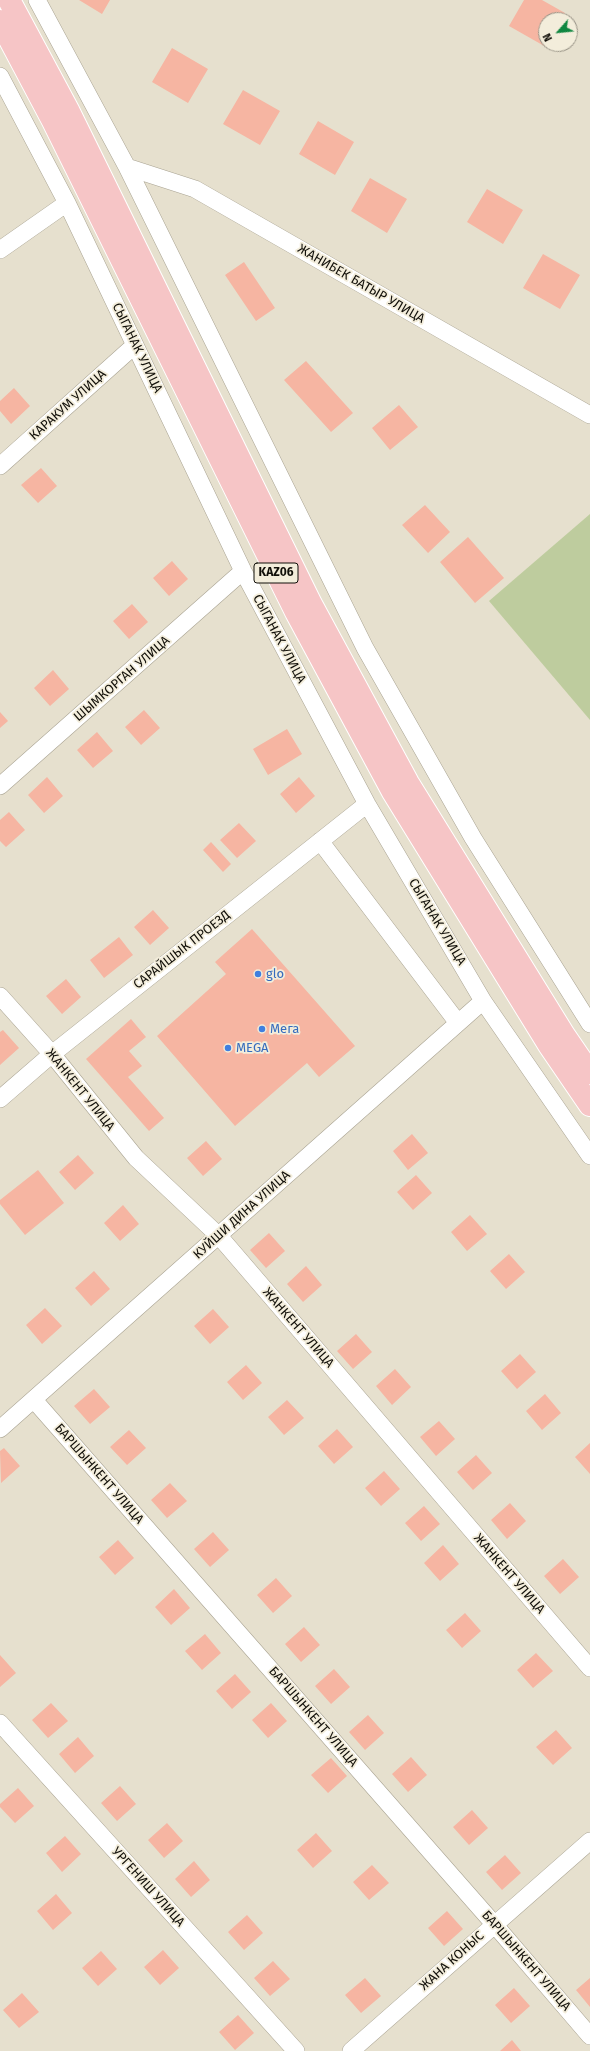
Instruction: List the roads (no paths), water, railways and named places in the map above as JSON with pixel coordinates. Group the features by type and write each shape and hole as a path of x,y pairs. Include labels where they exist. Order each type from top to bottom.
{"highway":[{"name":"KАZ06","path":"9,0 69,112 311,604 408,783 564,1035 590,1074"},
{"name":"KАZ06","path":"0,21 53,120 296,612 393,792 549,1045 590,1105"}],"street":[{"path":"37,0 127,167 365,648 473,838 590,1024"},
{"name":"СЫГАНАК УЛИЦА","path":"0,76 67,203 244,571 366,804 483,1001 590,1156"},
{"name":"ЖАНИБЕК БАТЫР УЛИЦА","path":"127,167 195,189 590,415"},
{"path":"0,250 67,203"},
{"name":"КАРАКУМ УЛИЦА","path":"0,466 136,345"},
{"name":"ШЫМКОРГАН УЛИЦА","path":"0,786 244,571"},
{"name":"САРАЙШЫК ПРОЕЗД","path":"0,1099 52,1054 366,804"},
{"path":"320,841 458,1023"},
{"name":"ЖАНКЕНТ УЛИЦА","path":"0,996 52,1054 136,1158 219,1236 590,1668"},
{"name":"КУЙШИ ДИНА УЛИЦА","path":"0,1429 483,1001"},
{"name":"БАРШЫНКЕНТ УЛИЦА","path":"34,1400 494,1924 590,2036"},
{"name":"УРГЕНИШ УЛИЦА","path":"0,1723 296,2051"},
{"name":"ЖАНА КОНЫС","path":"351,2051 590,1841"}],"place":[{"name":"glo","path":"258,974"},
{"name":"Мега","path":"262,1029"},
{"name":"MEGA","path":"228,1048"}]}
